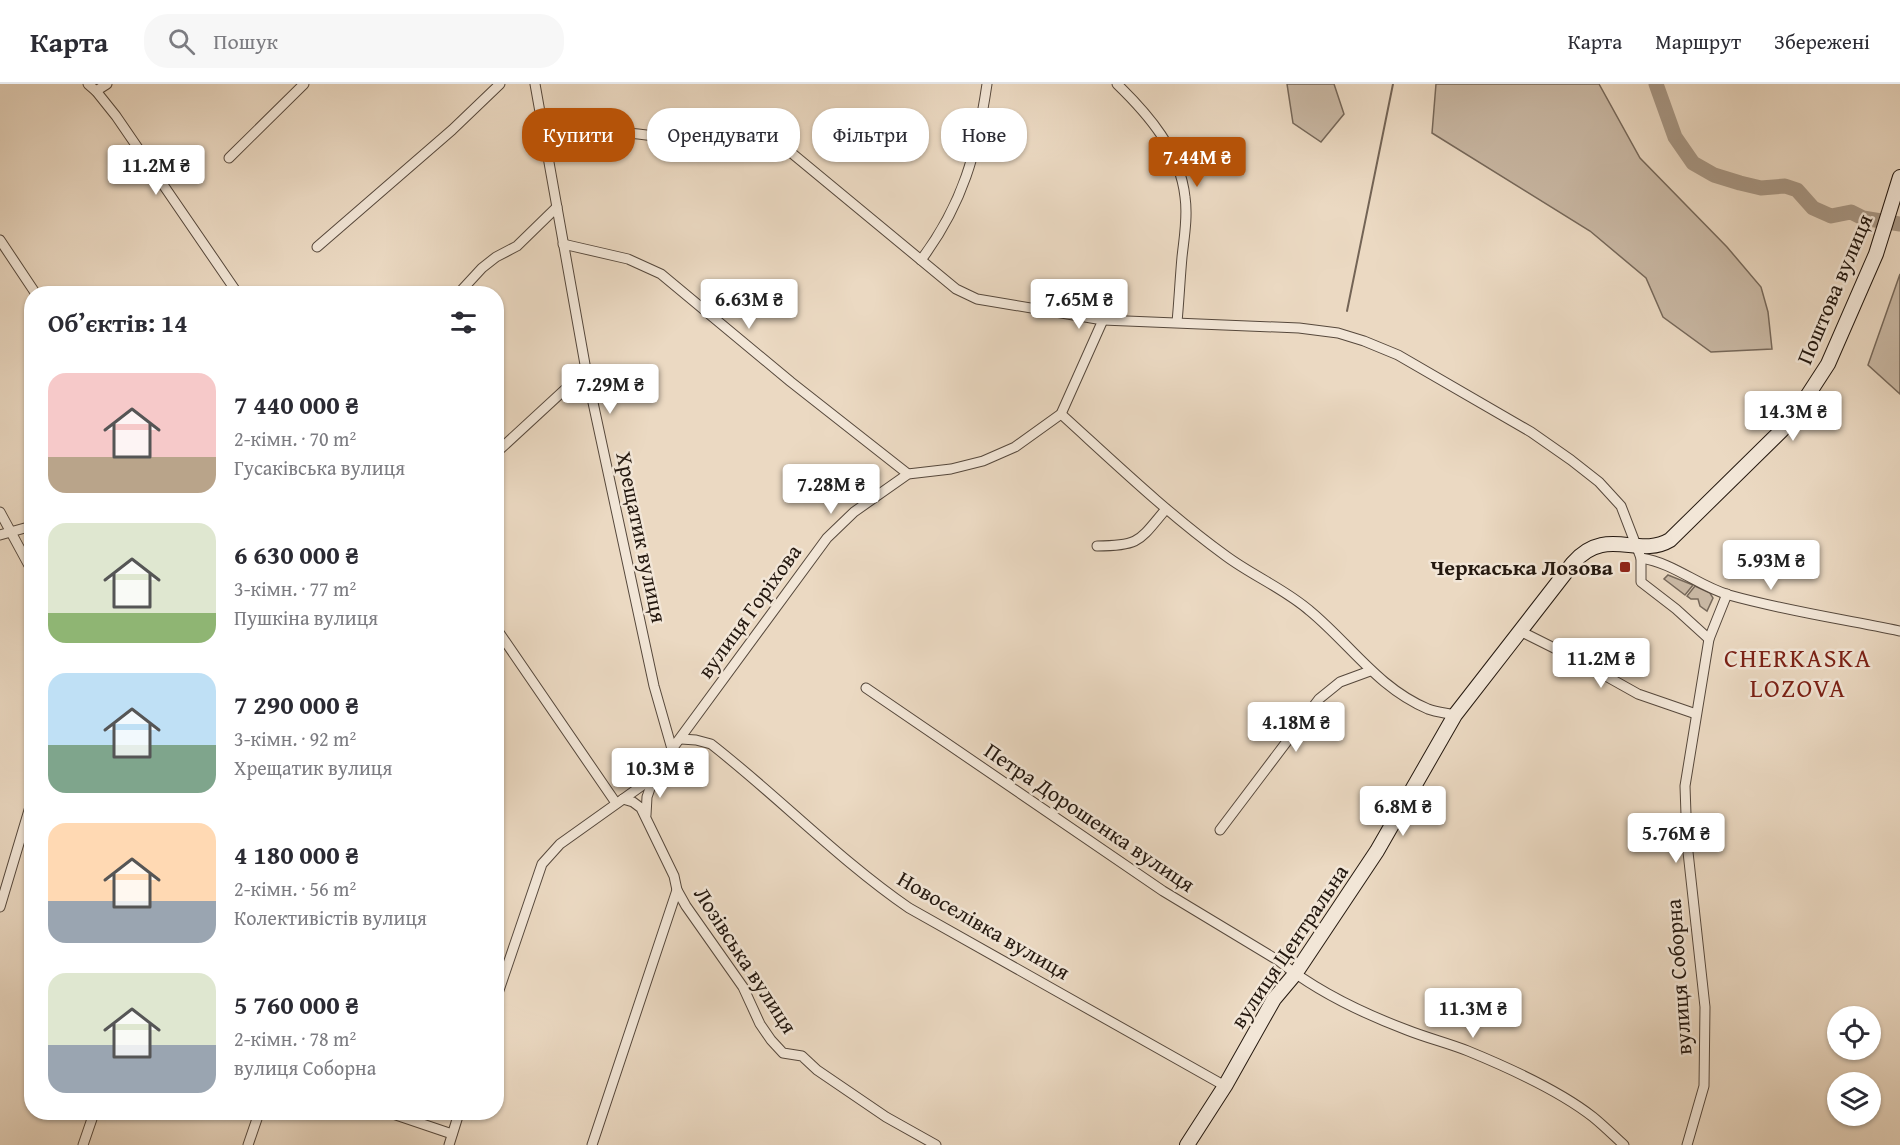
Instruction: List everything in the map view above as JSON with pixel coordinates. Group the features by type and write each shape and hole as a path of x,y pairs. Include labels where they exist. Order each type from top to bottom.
{"street":[{"path":"88,84 96,91 148,162 233,286"},
{"path":"96,91 107,84"},
{"path":"229,158 304,84"},
{"path":"317,247 452,130 500,84"},
{"name":"Хрещатик вулиця","path":"535,84 539,108"},
{"path":"921,260 940,235 965,183 982,119 987,84"},
{"path":"1117,84 1158,129 1181,177 1186,224 1177,322"},
{"path":"635,135 700,138 722,134 744,123 753,124 775,139 956,289 977,299 1103,320 1299,328 1338,333 1364,341 1398,356 1531,432 1599,482 1621,506 1639,551 1641,582 1709,639"},
{"name":"Хрещатик вулиця","path":"548,162 586,370 654,686 672,749"},
{"name":"Поштова вулиця","path":"1639,551 1670,540 1782,430 1804,401 1828,364 1876,254 1898,184"},
{"path":"466,286 496,257 517,246 557,207"},
{"path":"0,240 31,286"},
{"path":"563,244 628,259 661,274 791,382 908,474"},
{"path":"1103,320 1061,414 1166,509 1228,558 1285,591 1311,611 1370,671 1401,694 1429,709 1455,715"},
{"path":"504,446 586,370"},
{"name":"вулиця Горіхова","path":"504,976 542,864 560,844 654,777 668,759 672,749 827,538 854,512 908,474 951,469 982,461 1015,447 1061,414"},
{"path":"1096,546 1131,544 1142,537 1166,509"},
{"path":"0,512 24,555"},
{"path":"0,535 24,528"},
{"name":"вулиця Центральна","path":"1187,1145 1225,1086 1274,999 1295,974 1377,851 1455,715 1582,554 1600,545 1639,551"},
{"path":"1639,551 1727,594 1807,614 1900,631"},
{"name":"вулиця Соборна","path":"1687,1145 1704,1086 1705,1007 1687,843 1685,786 1709,639 1727,594"},
{"path":"1520,631 1638,694 1696,714"},
{"name":"Лозівська вулиця","path":"504,639 620,801 637,804 674,876 677,890 686,906 743,987 760,1024 771,1040 783,1053 802,1056 828,1079 886,1117 936,1145"},
{"path":"1220,830 1319,699 1340,682 1370,671"},
{"name":"Петра Дорошенка вулиця","path":"866,688 1163,891 1279,961 1295,974 1358,1009 1527,1078 1586,1112 1624,1145"},
{"name":"Новоселівка вулиця","path":"681,739 711,744 803,824 883,890 909,908 1225,1086"},
{"path":"646,818 646,797 654,777"},
{"path":"0,907 24,827"},
{"path":"592,1145 677,890"},
{"path":"83,1145 92,1120"},
{"path":"248,1145 257,1120"},
{"path":"411,1120 452,1134"},
{"path":"449,1145 457,1120"}],"shaded area":[{"path":"1287,84 1334,84 1344,114 1321,142 1293,123"},
{"path":"1436,84 1599,84 1640,158 1727,247 1761,287 1768,312 1772,349 1711,352 1663,317 1646,278 1590,231 1432,133"},
{"path":"1900,274 1900,394 1868,365"},
{"path":"1668,575 1693,585 1685,595 1664,579"},
{"path":"1695,586 1710,593 1713,598 1707,611 1700,606 1698,599 1691,599 1687,596"}],"waterway":[{"path":"1347,311 1393,84"},
{"path":"1656,84 1675,137 1693,163 1714,175 1740,183 1761,188 1785,186 1797,190 1813,208 1831,216 1851,212 1863,218 1900,224"}],"place":[{"name":"Черкаська Лозова","path":"1625,567"}],"district":[{"name":"CHERKASKA LOZOVA","path":"1798,673"}]}
